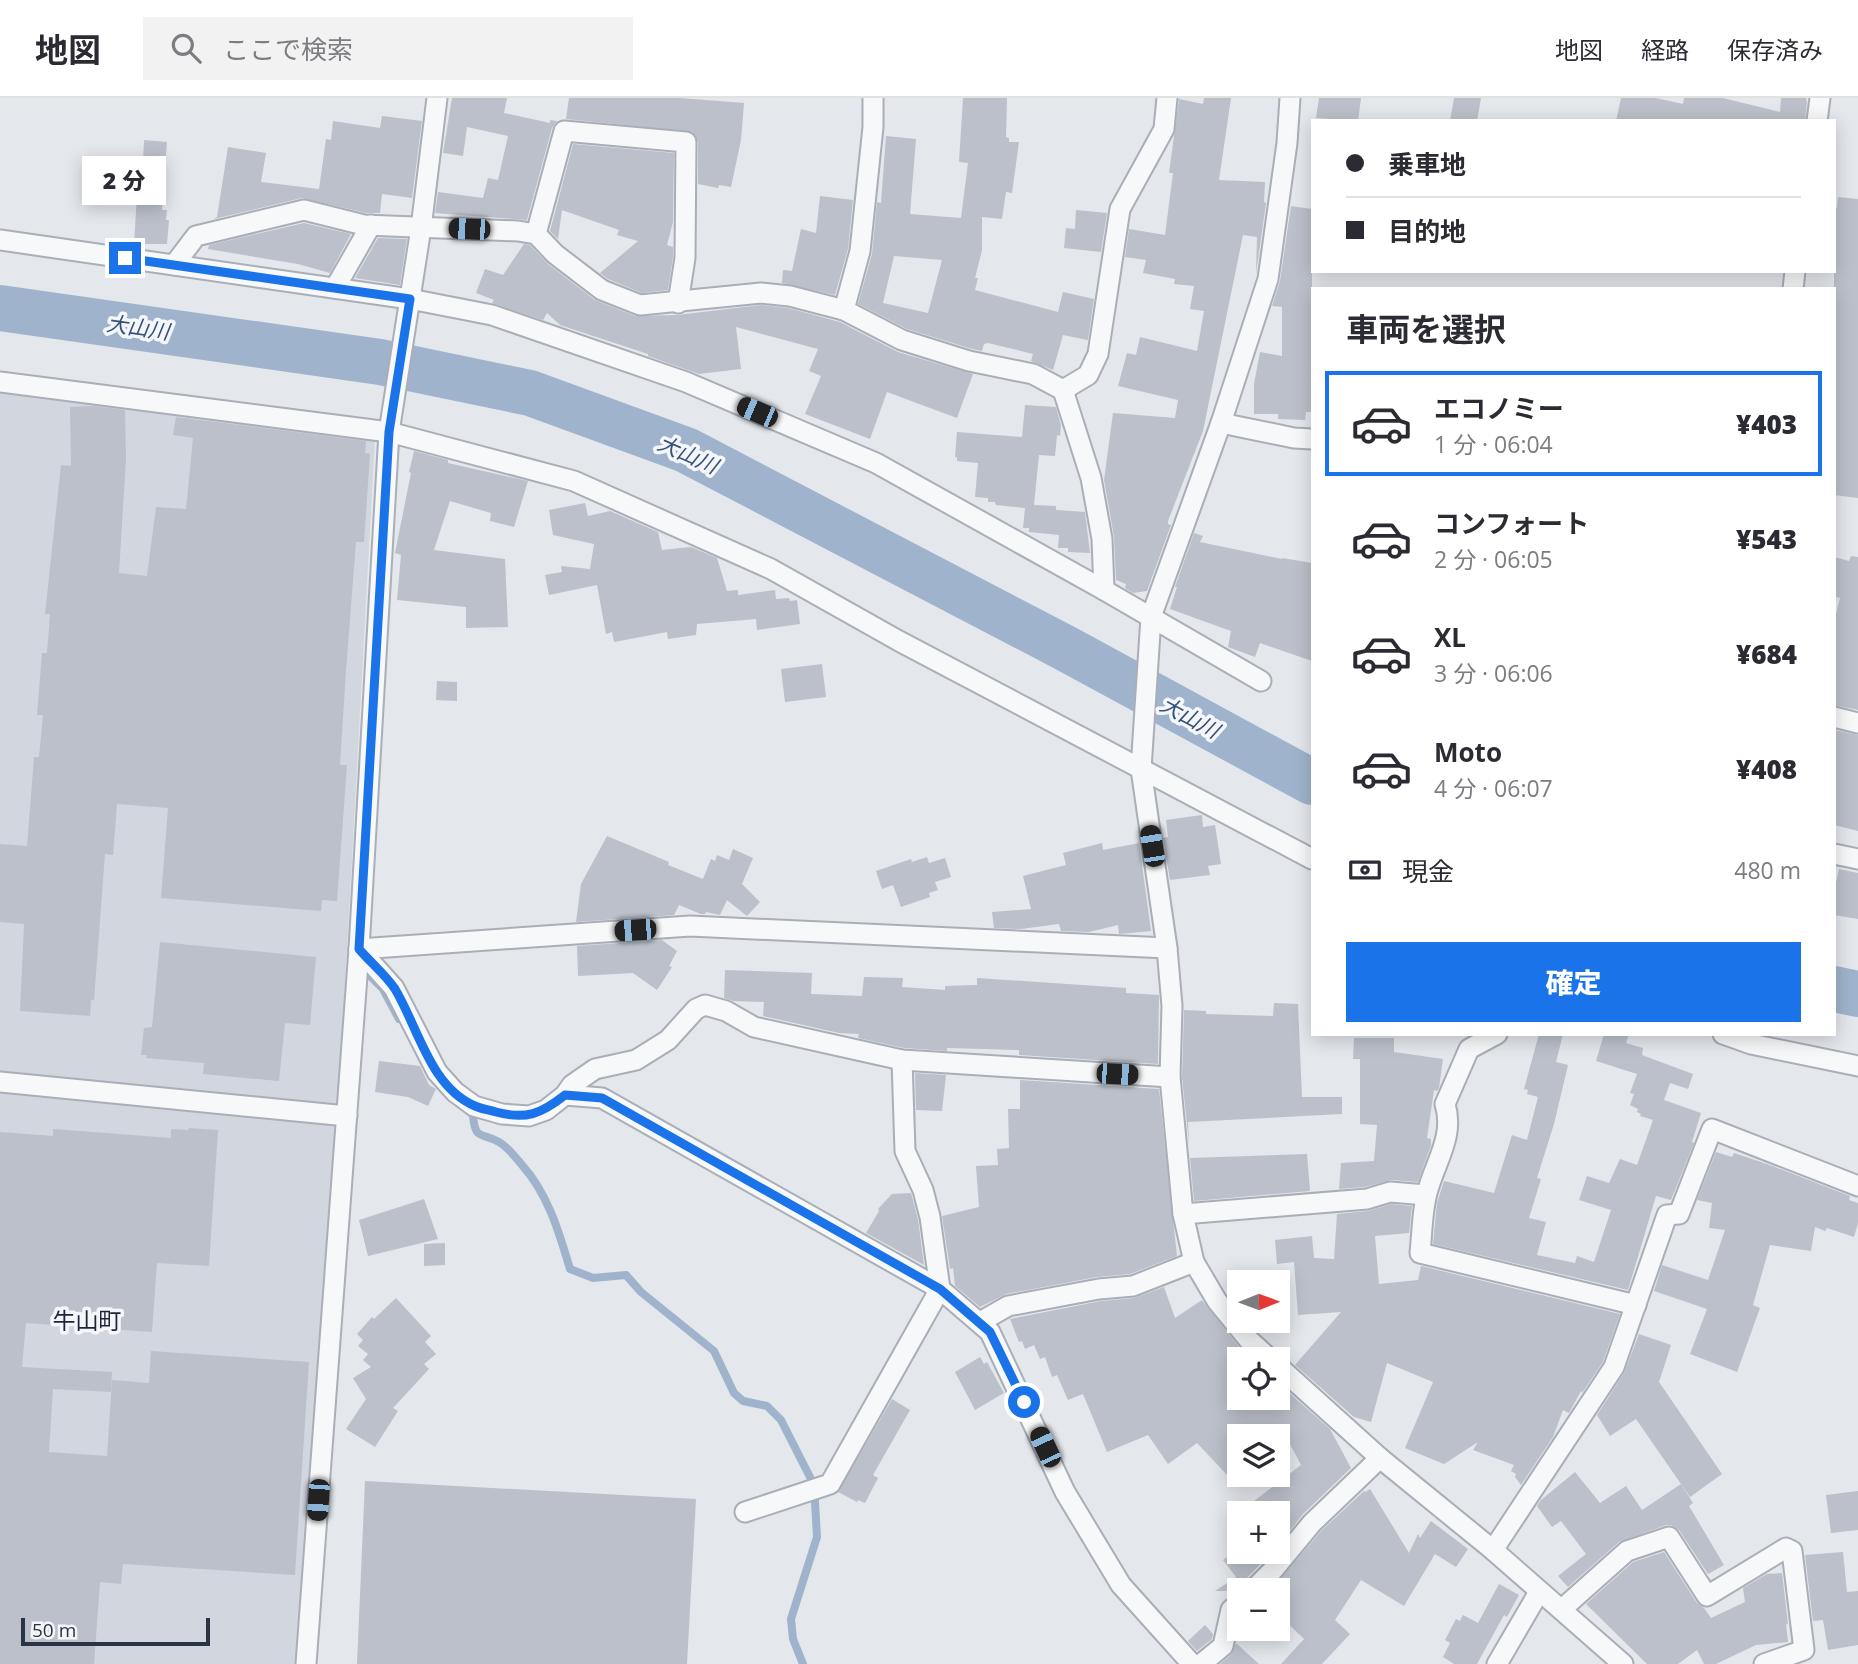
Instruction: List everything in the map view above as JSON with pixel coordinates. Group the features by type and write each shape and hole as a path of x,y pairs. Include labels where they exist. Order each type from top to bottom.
{"street":[{"path":"306,1664 359,949 389,432 421,228 437,98"},
{"path":"844,310 860,251 873,127 873,98"},
{"path":"1063,390 1088,376 1098,354 1120,209 1164,129 1167,98"},
{"path":"1256,1347 1217,1301 1194,1262 1182,1214 1170,1077 1172,1006 1167,948 1141,768 1151,618 1221,423 1268,279 1287,143 1290,98"},
{"path":"1817,119 1820,98"},
{"path":"536,234 564,131 686,142 685,258 678,303"},
{"path":"174,265 196,236 304,210 371,225 518,231 536,234 555,254 603,290 640,305 761,293 790,296 844,310 901,341 969,361 1033,374 1063,390 1091,478 1102,539 1104,590"},
{"path":"335,288 371,225"},
{"path":"0,240 335,288 409,304 492,315 686,382 876,463 1261,681"},
{"path":"0,382 389,432 574,481 771,569 899,641 1311,858"},
{"path":"1221,423 1311,439"},
{"path":"1836,718 1858,723"},
{"path":"1836,854 1858,859"},
{"path":"359,949 690,926 1167,948"},
{"path":"359,949 394,988 437,1072 455,1092 474,1106 502,1114 529,1116 546,1110 565,1095 572,1085 596,1069 636,1060 668,1040 696,1009 705,1005 726,1010 754,1027 902,1060 1170,1077"},
{"path":"1493,1036 1469,1049 1445,1104 1450,1118 1447,1138 1426,1195 1420,1253 1636,1305"},
{"path":"1729,1036 1751,1044 1858,1066"},
{"path":"745,1512 830,1484 940,1289 930,1217 923,1189 905,1150 902,1060"},
{"path":"0,1082 347,1116"},
{"path":"565,1095 602,1098 940,1289 980,1322 990,1332 1014,1379 1065,1492 1121,1585 1192,1664"},
{"path":"1493,1550 1614,1367 1667,1215 1679,1214 1712,1129 1858,1186"},
{"path":"1182,1214 1367,1199 1390,1192 1426,1195"},
{"path":"980,1322 1008,1306 1099,1289 1133,1286 1194,1262"},
{"path":"1290,1377 1380,1458 1493,1550 1623,1664"},
{"path":"1265,1578 1312,1523 1380,1458"},
{"path":"1562,1609 1627,1551 1669,1536 1707,1595 1786,1548 1792,1551 1804,1650 1764,1664"},
{"path":"1497,1664 1539,1592"},
{"path":"1201,1664 1223,1646 1227,1628"}],"shaded area":[{"path":"0,389 375,437 339,1096 296,1664 0,1664"}],"building":[{"path":"452,98 507,98 504,113 550,123 550,120 557,121 552,128 527,220 435,213 438,192 483,198 488,178 498,180 508,136 467,127 463,156 443,153"},
{"path":"569,98 680,98 744,103 741,140 731,187 719,185 718,188 698,184 698,142 692,132 566,119"},
{"path":"963,98 1007,98 1006,137 1009,142 1019,142 1012,193 1006,192 1002,219 982,217 982,250 975,290 1058,312 1063,292 1094,299 1088,340 1063,335 1053,370 1031,361 1033,354 988,343 984,344 982,351 972,349 907,329 858,304 872,254 877,202 881,203 886,136 916,139 910,214 961,218 968,163 959,162","holes":["894,256 942,260 928,313 883,303"]},
{"path":"1204,98 1231,98 1219,180 1265,182 1266,203 1256,274 1257,237 1243,235 1203,431 1168,521 1171,525 1147,591 1133,593 1125,588 1126,584 1116,580 1114,537 1104,480 1113,413 1175,418 1178,400 1118,386 1127,353 1136,355 1140,337 1197,351 1204,311 1190,309 1194,286 1174,284 1175,279 1143,273 1146,260 1125,257 1129,229 1165,235 1173,173 1169,173 1179,99 1203,104"},
{"path":"1319,98 1361,98 1358,119 1316,118"},
{"path":"1454,98 1481,98 1477,119 1450,119"},
{"path":"1621,98 1656,98 1683,104 1684,98 1723,98 1780,112 1781,98 1806,98 1807,102 1805,119 1616,119"},
{"path":"382,116 422,121 412,198 382,194 380,213 366,213 302,198 214,219 217,217 228,147 266,153 261,182 319,189 326,139 331,140 333,121 380,128"},
{"path":"144,140 167,142 162,210 167,210 166,220 169,220 167,244 134,244 139,163 143,164"},
{"path":"573,144 674,153 673,222 667,245 673,247 673,257 668,290 642,293 600,273 638,241 617,235 619,230 562,210 558,239 550,231"},
{"path":"820,196 853,200 848,249 835,295 782,283 783,270 792,271 801,229 816,233"},
{"path":"1838,197 1858,199 1858,498 1836,495 1834,273"},
{"path":"1291,206 1311,209 1311,412 1306,412 1305,420 1278,419 1278,414 1254,414 1254,384 1260,352 1282,356 1282,307 1272,306 1280,281"},
{"path":"1076,210 1107,213 1101,252 1064,248 1066,228 1075,229"},
{"path":"304,223 351,234 330,273 298,264 208,249 209,245"},
{"path":"378,238 407,239 400,285 355,278"},
{"path":"524,244 530,245 548,264 595,300 635,316 677,315 761,305 788,308 840,322 898,352 973,374 957,418 887,392 870,439 805,414 821,376 809,371 818,349 736,327 741,369 699,374 560,325 547,313 543,320 492,303 494,300 476,293 485,269 503,275"},
{"path":"1025,405 1056,407 1061,425 1055,456 1039,455 1034,505 1085,512 1090,553 1068,552 1068,548 1058,548 1059,535 1029,532 1029,528 1023,528 1025,508 996,505 995,502 988,502 988,498 975,497 978,463 957,461 955,457 957,432 1022,437"},
{"path":"94,406 125,410 126,459 119,573 147,576 156,507 186,509 193,438 173,435 176,417 366,441 365,453 370,454 364,542 356,542 346,671 340,765 347,765 337,901 322,900 321,911 161,898 168,808 117,804 113,855 105,854 94,1000 91,1000 90,1016 20,1011 24,924 0,922 0,844 27,846 34,757 39,757 43,715 37,715 42,653 47,653 50,614 45,614 61,465 71,466 70,407"},
{"path":"414,451 448,460 448,463 528,481 514,527 490,521 491,513 450,501 434,550 505,559 508,627 466,628 466,607 397,600 401,555 395,553"},
{"path":"585,503 588,516 610,511 658,532 662,550 691,547 717,558 727,591 738,590 738,595 775,590 776,599 797,600 800,624 757,630 756,619 697,624 696,635 668,639 667,632 614,642 612,632 606,634 597,585 549,595 545,575 562,572 561,566 590,569 594,544 553,535 549,510"},
{"path":"1194,533 1203,536 1200,542 1311,563 1311,661 1260,643 1255,657 1228,647 1231,631 1170,609"},
{"path":"1851,556 1858,557 1858,710 1836,705 1836,614 1840,598 1836,597 1836,558 1849,561"},
{"path":"822,664 826,697 785,702 781,669"},
{"path":"437,681 457,682 457,701 436,700"},
{"path":"1836,730 1858,735 1858,831 1836,826"},
{"path":"1202,815 1203,827 1215,825 1221,864 1208,866 1210,875 1170,880 1163,838 1168,837 1166,820"},
{"path":"607,836 703,879 711,859 715,861 717,855 729,860 733,849 753,858 742,884 760,902 747,916 727,900 720,915 706,912 701,914 679,905 674,915 576,922 581,884"},
{"path":"1102,843 1103,850 1139,843 1151,931 1119,934 1118,925 1089,932 1061,931 1059,924 1021,929 994,928 992,912 1031,909 1023,876 1066,865 1063,853"},
{"path":"927,857 929,863 945,858 951,877 935,882 938,890 929,893 930,897 901,907 893,885 882,889 876,871 911,859 912,862"},
{"path":"1839,869 1858,873 1858,919 1836,915 1836,883"},
{"path":"662,940 677,951 669,966 672,967 657,990 633,973 578,976 577,946"},
{"path":"160,942 316,957 310,1025 285,1023 279,1081 203,1074 204,1063 146,1058 147,1055 141,1055 144,1028 152,1027"},
{"path":"725,970 812,973 811,994 862,996 864,977 903,978 902,987 945,990 945,986 977,985 977,978 1126,988 1126,993 1159,995 1158,1064 1019,1055 1019,1050 947,1048 947,1051 904,1048 858,1038 859,1034 839,1033 763,1016 764,1002 724,998"},
{"path":"1274,1003 1298,1004 1302,1097 1342,1097 1342,1114 1188,1122 1189,1144 1182,1077 1184,1010 1206,1011 1206,1014 1273,1016"},
{"path":"1538,1036 1562,1036 1556,1062 1568,1065 1554,1124 1537,1178 1541,1179 1529,1218 1546,1222 1537,1255 1575,1263 1577,1256 1594,1262 1611,1210 1579,1200 1587,1176 1609,1183 1620,1159 1637,1165 1653,1120 1640,1116 1638,1109 1630,1105 1634,1094 1630,1093 1637,1074 1596,1061 1603,1036 1628,1036 1626,1043 1643,1048 1642,1055 1693,1074 1688,1089 1670,1083 1664,1100 1701,1113 1692,1142 1694,1143 1671,1200 1656,1196 1628,1290 1433,1244 1437,1203 1444,1181 1494,1193 1512,1135 1527,1140 1538,1097 1527,1094 1528,1090 1524,1089"},
{"path":"1354,1038 1394,1038 1394,1052 1443,1059 1439,1088 1434,1090 1427,1138 1431,1139 1431,1145 1418,1182 1391,1180 1365,1187 1339,1189 1341,1163 1374,1161 1377,1125 1360,1124 1360,1059 1353,1059"},
{"path":"379,1061 420,1066 429,1085 436,1089 428,1106 408,1097 375,1092"},
{"path":"915,1073 946,1075 942,1111 916,1110"},
{"path":"1020,1080 1159,1089 1177,1256 1130,1274 1097,1277 1006,1294 980,1307 955,1286 942,1216 979,1207 976,1166 998,1165 997,1149 1009,1148 1008,1109 1020,1109"},
{"path":"53,1129 171,1138 171,1129 218,1130 209,1266 157,1263 152,1332 26,1323 22,1367 112,1372 111,1392 53,1389 49,1452 107,1456 112,1380 149,1383 151,1351 309,1362 295,1575 123,1564 121,1584 100,1582 94,1664 0,1664 0,1132 53,1136"},
{"path":"1716,1152 1732,1157 1734,1153 1770,1165 1850,1196 1849,1200 1858,1203 1858,1223 1854,1237 1815,1227 1811,1251 1770,1245 1753,1305 1760,1308 1737,1372 1690,1354 1707,1309 1654,1291 1662,1265 1708,1280 1725,1230 1709,1228 1712,1203 1697,1200"},
{"path":"1307,1154 1310,1191 1194,1201 1190,1158"},
{"path":"911,1193 918,1219 924,1265 866,1233 878,1209 892,1194"},
{"path":"424,1199 438,1239 368,1256 359,1220"},
{"path":"1391,1204 1412,1206 1409,1233 1375,1236 1379,1284 1418,1280 1421,1266 1620,1314 1603,1362 1582,1393 1581,1391 1569,1413 1563,1410 1553,1437 1521,1485 1515,1477 1516,1474 1511,1471 1514,1465 1473,1450 1478,1442 1444,1464 1405,1448 1433,1382 1387,1363 1371,1422 1354,1417 1295,1365 1341,1312 1298,1315 1294,1262 1277,1264 1275,1240 1312,1236 1314,1258 1334,1259 1337,1214 1368,1211"},
{"path":"445,1243 445,1265 424,1266 424,1244"},
{"path":"1164,1287 1175,1318 1202,1300 1239,1347 1227,1347 1227,1410 1290,1410 1290,1394 1330,1429 1351,1468 1303,1514 1290,1531 1290,1501 1254,1501 1272,1487 1290,1487 1290,1473 1301,1465 1290,1444 1290,1424 1227,1424 1227,1475 1197,1443 1168,1464 1148,1435 1107,1452 1083,1394 1068,1400 1057,1375 1052,1377 1045,1357 1040,1359 1034,1345 1025,1349 1022,1341 1019,1342 1010,1319 1101,1301 1134,1298"},
{"path":"396,1298 431,1336 425,1342 436,1354 424,1364 429,1369 393,1408 398,1411 375,1447 346,1429 366,1399 353,1378 371,1367 363,1360 368,1354 358,1346 363,1340 357,1334 372,1317 374,1319"},
{"path":"1639,1334 1671,1345 1659,1382 1722,1474 1690,1497 1636,1419 1610,1436 1597,1415 1624,1373"},
{"path":"980,1357 984,1364 987,1362 1004,1393 975,1410 955,1372"},
{"path":"892,1399 910,1410 873,1475 878,1478 865,1503 858,1500 857,1502 838,1492"},
{"path":"1575,1472 1600,1503 1626,1486 1642,1510 1681,1484 1693,1503 1689,1506 1724,1565 1708,1574 1679,1530 1666,1525 1619,1542 1568,1587 1558,1576 1586,1554 1561,1521 1552,1527 1537,1506"},
{"path":"365,1481 696,1499 687,1664 357,1664"},
{"path":"1370,1489 1409,1553 1418,1534 1420,1538 1431,1521 1468,1549 1456,1567 1435,1554 1404,1606 1361,1580 1335,1620 1350,1634 1322,1664 1281,1664 1304,1639 1290,1626 1290,1578 1281,1578 1321,1531"},
{"path":"1858,1491 1858,1530 1831,1533 1826,1495"},
{"path":"1664,1552 1697,1603 1711,1618 1745,1602 1743,1588 1767,1574 1782,1573 1788,1642 1756,1645 1716,1664 1704,1664 1697,1650 1678,1664 1647,1664 1586,1604 1633,1562"},
{"path":"1843,1552 1847,1592 1858,1591 1858,1645 1828,1650 1823,1620 1813,1621 1805,1555"},
{"path":"1227,1557 1227,1564 1260,1564 1247,1578 1234,1578 1223,1560"},
{"path":"1227,1583 1227,1591 1215,1591"},
{"path":"1499,1584 1519,1595 1507,1617 1504,1615 1477,1664 1454,1664 1443,1657 1450,1643 1445,1640 1456,1619 1460,1621 1463,1615 1478,1623"},
{"path":"1205,1625 1213,1634 1212,1639 1197,1651 1188,1641"},
{"path":"1236,1643 1259,1664 1220,1664 1231,1655"}],"waterway":[{"name":"大山川","path":"0,308 380,362 530,393 686,450 1065,648 1311,781"},
{"path":"372,978 383,989 399,1019"},
{"name":"大山川","path":"1836,989 1858,994"},
{"path":"466,1109 473,1115 477,1132 506,1147 539,1188 557,1227 570,1269 593,1278 626,1275 641,1292 714,1351 734,1393 743,1401 767,1406 781,1420 814,1485 817,1537 791,1619 793,1639 803,1664"}],"district":[{"name":"牛山町","path":"87,1320"}],"route":[{"path":"125,258 410,299 389,432 359,949 394,988 437,1072 455,1092 474,1106 502,1114 529,1116 546,1110 565,1095 602,1098 940,1289 990,1332 1024,1402"}]}
